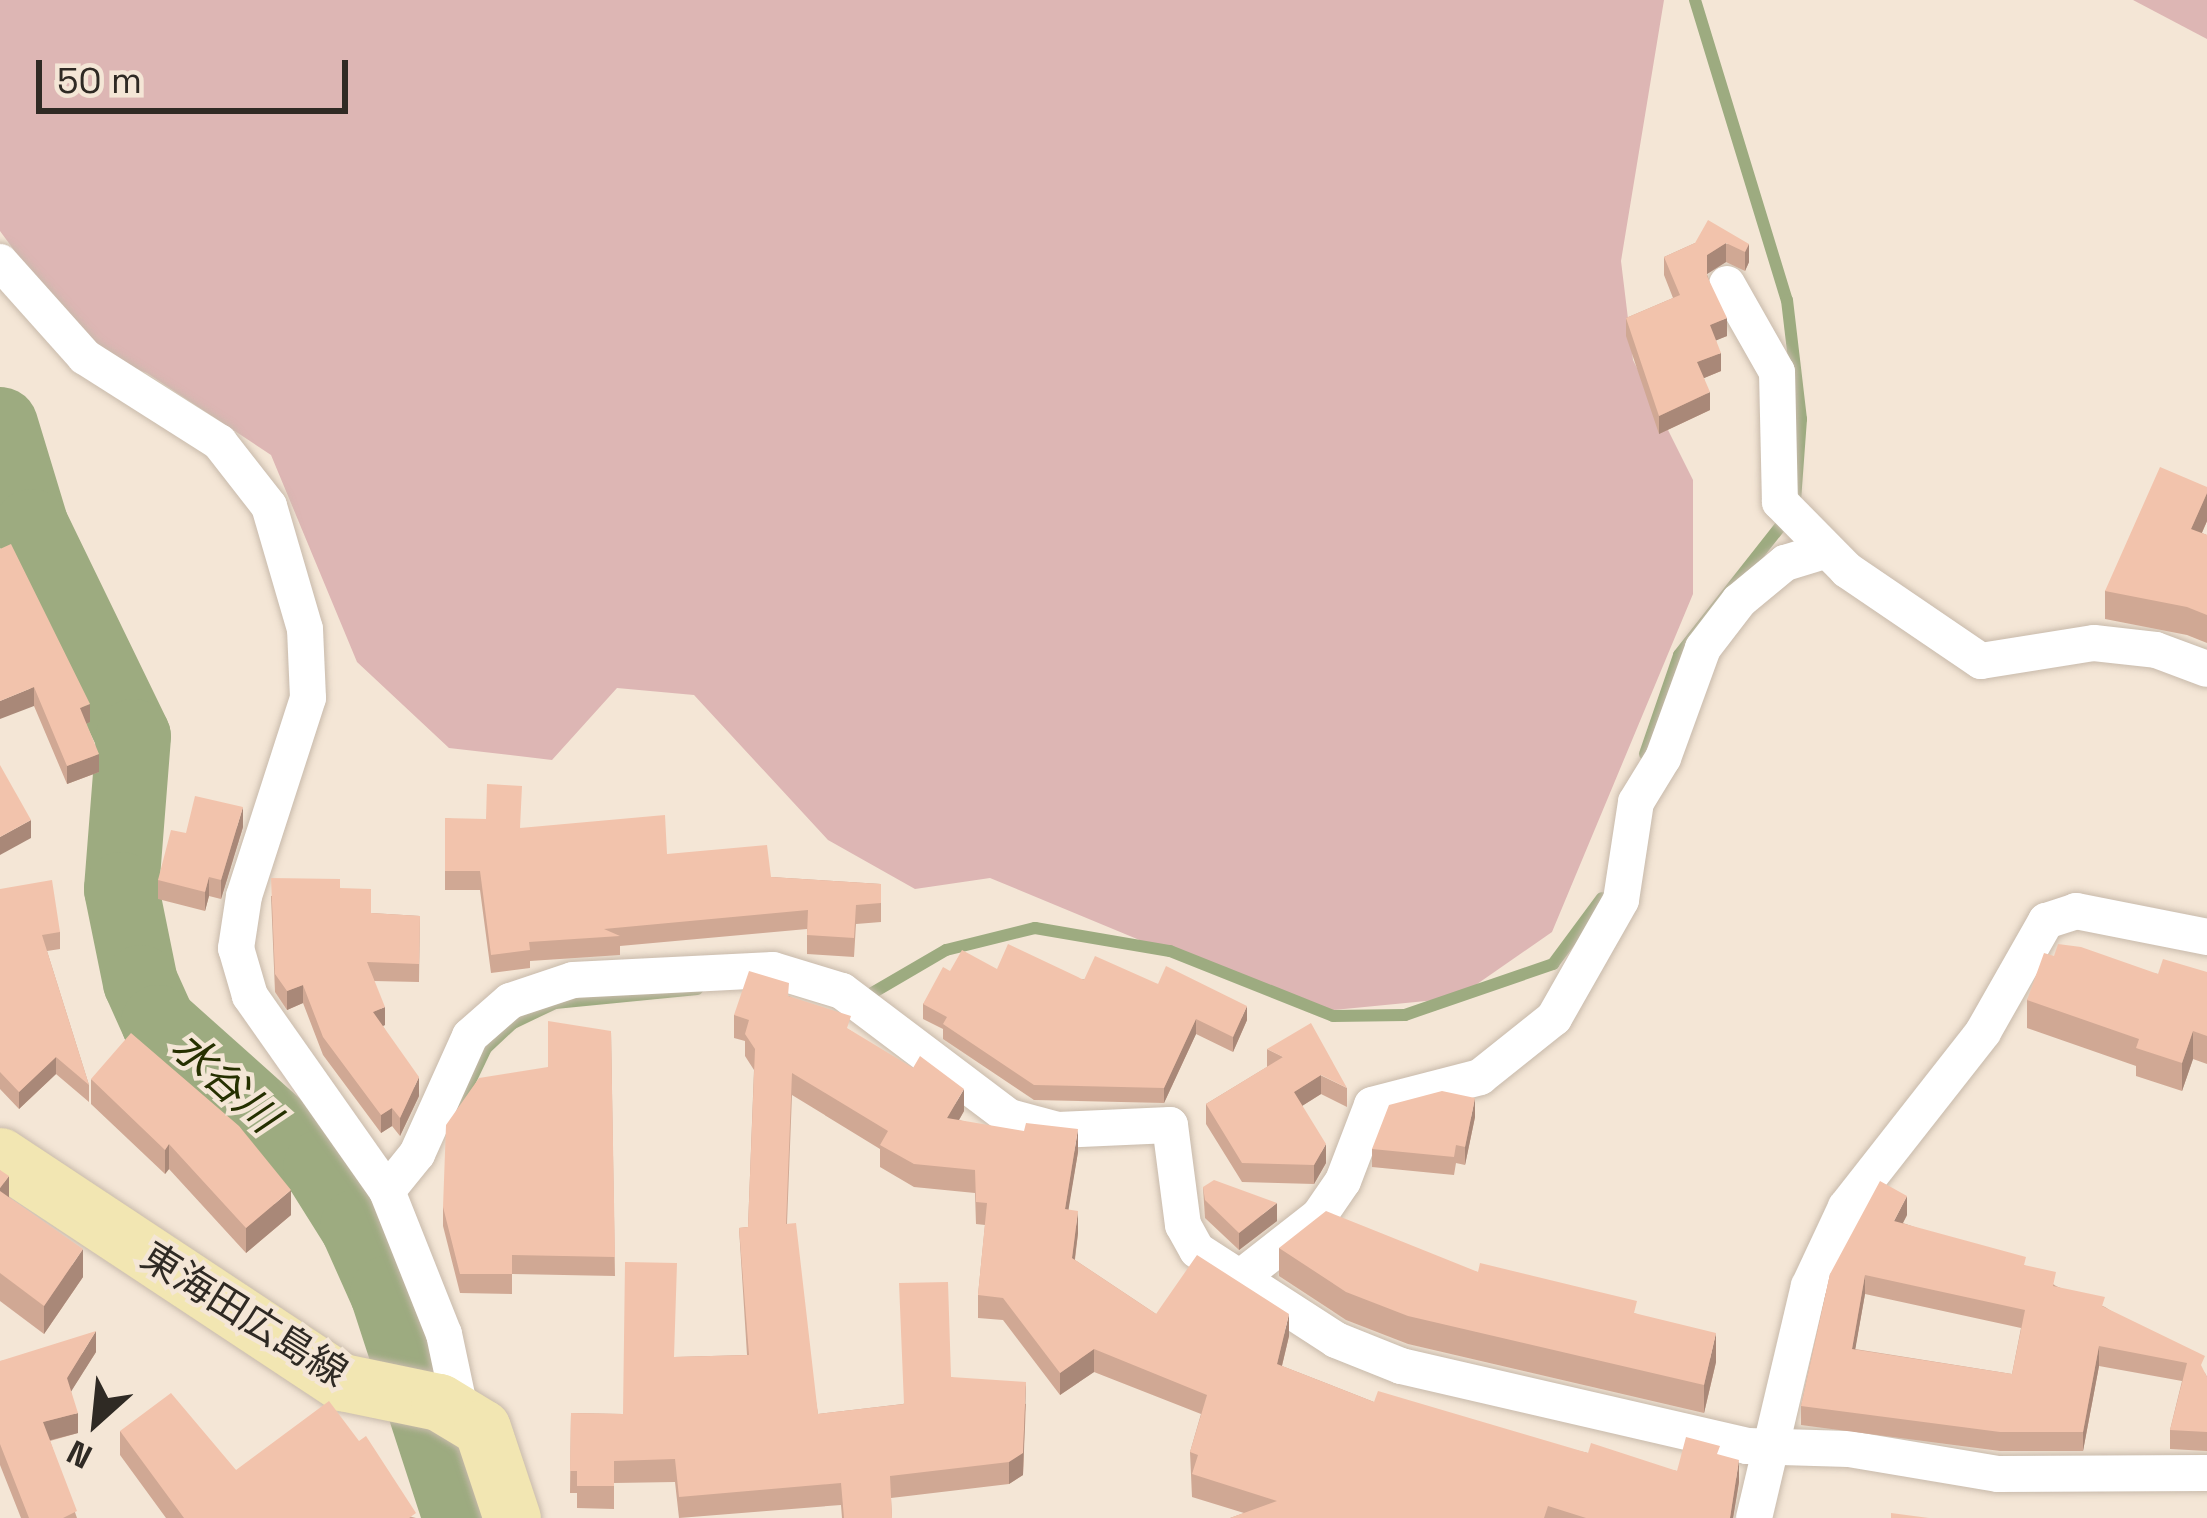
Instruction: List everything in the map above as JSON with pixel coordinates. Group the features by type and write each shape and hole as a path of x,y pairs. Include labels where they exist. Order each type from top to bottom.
{"main road":[{"name":"東海田広島線","path":"0,1156 342,1382 450,1408"},
{"path":"450,1408 482,1428 495,1453 512,1518"}],"street":[{"path":"0,262 85,357 219,442 269,506 304,628 308,698 244,896 236,948 250,996 387,1191 444,1334 450,1408"},
{"path":"1727,284 1777,372 1780,502 1824,551 1981,661 2094,643 2156,650 2207,669"},
{"path":"1236,1281 1319,1216 1343,1181 1372,1105 1480,1077 1554,1018 1621,900 1636,802 1663,758 1703,648 1739,601 1785,562 1824,551"},
{"path":"1754,1518 1809,1286 1846,1207 1983,1032 2046,921 2075,911 2207,937"},
{"path":"387,1191 417,1154 470,1036 510,1001 573,980 773,970 842,991 1010,1117 1058,1130 1170,1125 1184,1225 1197,1250 1236,1281 1336,1340 1401,1366 1772,1447 1849,1449 1998,1474 2207,1473"}],"shaded area":[{"path":"0,0 1664,0 1621,261 1633,360 1693,480 1693,594 1552,932 1457,998 1313,1012 990,878 915,889 828,840 694,695 617,688 552,760 449,748 357,662 271,455 147,373 88,351 0,231"},
{"path":"2133,0 2207,0 2207,39"}],"building":[{"path":"1708,220 1749,244 1745,252 1726,243 1707,255 1707,276 1727,318 1710,325 1721,353 1697,362 1710,392 1659,416 1626,318 1680,295 1664,257 1695,243"},
{"path":"2160,467 2207,487 2191,529 2207,535 2207,615 2105,591"},
{"path":"11,544 90,704 80,708 99,754 67,766 34,687 0,701 0,549"},
{"path":"0,765 31,820 0,837"},
{"path":"487,784 522,786 520,828 665,815 667,854 767,845 771,877 881,884 881,903 856,905 854,938 807,935 808,910 604,929 620,936 529,942 530,950 491,955 480,871 445,871 445,818 486,819"},
{"path":"195,796 243,807 221,880 209,877 205,892 158,880 171,830 186,833"},
{"path":"271,878 340,879 340,888 371,889 371,913 420,916 419,964 367,962 385,1007 373,1012 419,1077 400,1118 392,1108 381,1115 323,1037 303,985 287,991 275,974"},
{"path":"52,880 60,932 42,935 89,1085 56,1057 19,1092 0,1072 0,889"},
{"path":"1008,944 1084,980 1095,956 1158,984 1166,966 1247,1006 1233,1037 1196,1019 1164,1088 1034,1085 943,1024 947,1017 923,1004 943,967 950,971 962,950 997,969"},
{"path":"2058,944 2081,947 2158,974 2163,959 2207,972 2207,1036 2193,1031 2182,1063 2136,1048 2139,1039 2027,1000 2044,953 2054,956"},
{"path":"749,971 789,983 788,996 851,1016 847,1028 913,1068 920,1056 964,1089 947,1118 1024,1131 1026,1123 1078,1129 1065,1209 1078,1211 1072,1258 1156,1314 1197,1255 1289,1314 1277,1364 1374,1402 1378,1391 1588,1453 1591,1443 1677,1471 1686,1437 1720,1446 1717,1454 1739,1460 1730,1518 1586,1518 1548,1506 1544,1518 1230,1518 1277,1501 1192,1474 1198,1455 1190,1452 1207,1395 1094,1349 1060,1373 1003,1298 978,1295 987,1203 976,1202 975,1170 914,1164 880,1145 888,1131 792,1073 786,1224 796,1223 818,1414 904,1404 899,1283 948,1282 951,1377 1026,1382 1023,1453 1009,1462 890,1476 892,1518 844,1518 841,1483 679,1497 675,1459 614,1461 614,1486 577,1486 577,1471 570,1471 571,1413 623,1414 625,1262 677,1263 674,1357 749,1355 739,1228 748,1227 755,1049 745,1034 749,1020 734,1015"},
{"path":"548,1021 611,1031 615,1257 512,1255 512,1274 460,1274 443,1207 446,1125 479,1078 548,1067"},
{"path":"1311,1023 1347,1088 1321,1075 1294,1092 1326,1144 1314,1165 1242,1163 1206,1104 1283,1057 1267,1049"},
{"path":"131,1033 239,1126 291,1190 246,1228 169,1144 165,1150 91,1079"},
{"path":"1442,1091 1475,1098 1465,1147 1456,1145 1454,1157 1372,1149 1389,1105"},
{"path":"1214,1180 1277,1203 1239,1233 1205,1200 1203,1187"},
{"path":"1880,1181 1907,1196 1894,1221 2026,1257 2024,1265 2056,1272 2053,1286 2105,1297 2102,1306 2205,1356 2201,1365 2207,1377 2207,1432 2170,1430 2187,1363 2099,1346 2083,1432 2000,1432 1801,1406 1830,1274","holes":["1865,1275 2025,1310 2012,1374 1852,1349"]},
{"path":"0,1191 83,1249 44,1306 0,1273"},
{"path":"1326,1211 1478,1272 1480,1263 1637,1301 1634,1313 1716,1333 1704,1385 1408,1316 1346,1292 1279,1248"},
{"path":"96,1331 67,1378 78,1413 43,1422 77,1511 63,1518 29,1518 0,1444 0,1361"},
{"path":"171,1393 236,1470 329,1401 359,1441 366,1436 416,1513 409,1518 184,1518 120,1431"},
{"path":"1891,1513 1929,1518 1891,1518"}],"waterway":[{"path":"1695,0 1787,300 1801,419 1795,500"},
{"name":"水谷川","path":"0,424 31,526 133,736 121,889 140,982 158,1022 320,1167 357,1226 387,1293 460,1518"},
{"path":"1645,754 1679,655 1787,518"},
{"path":"862,999 946,950 1035,928 1170,951 1333,1016 1405,1015 1553,964 1602,898"},
{"path":"453,1117 486,1048 513,1023 555,1003 697,989"},
{"path":"370,1255 391,1222"}]}
